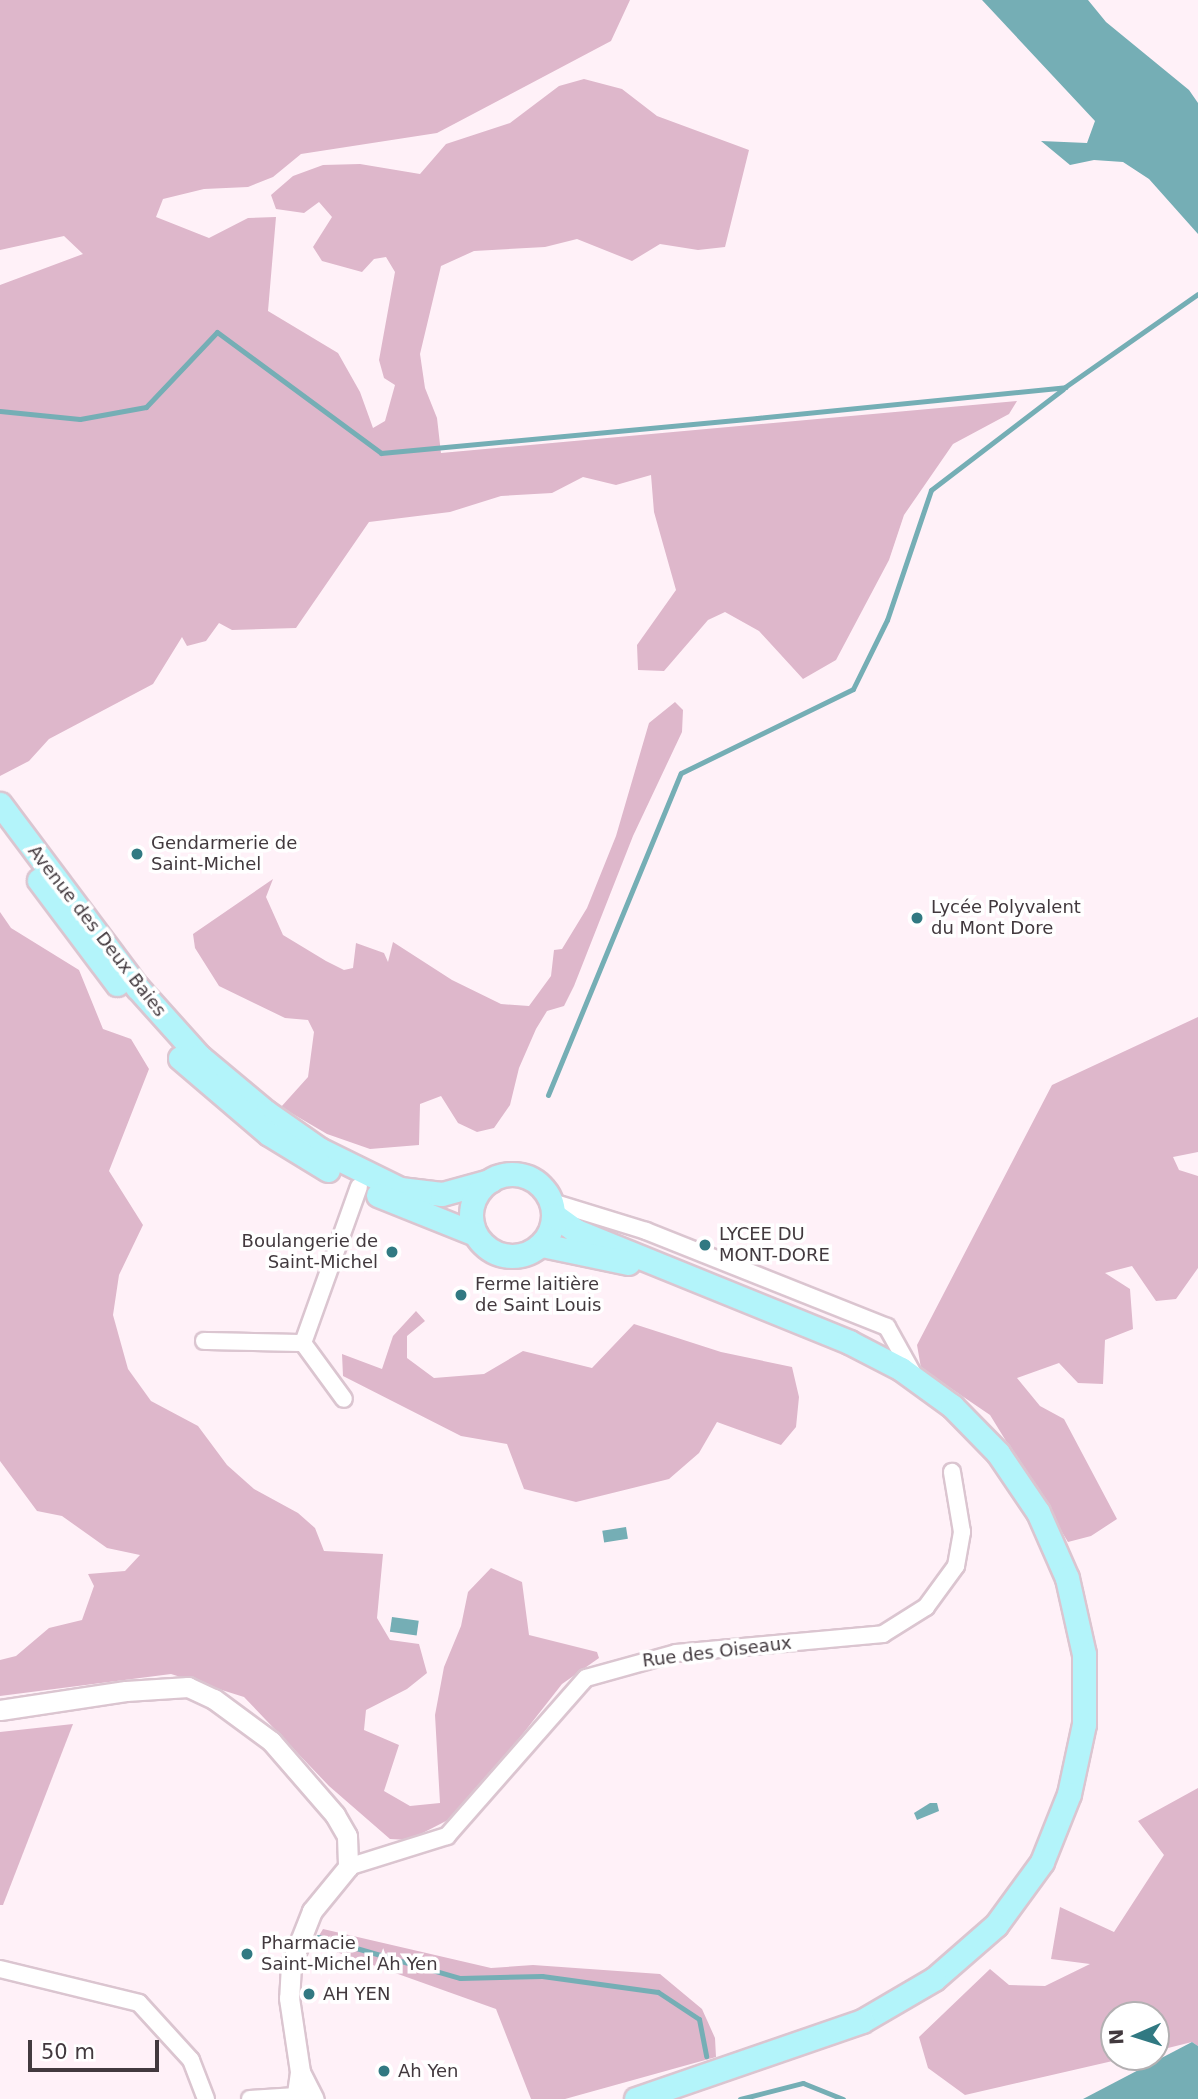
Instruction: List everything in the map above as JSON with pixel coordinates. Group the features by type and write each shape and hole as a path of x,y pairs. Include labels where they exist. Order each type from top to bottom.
{"main road":[{"name":"Avenue des Deux Baies","path":"2,816 136,987 199,1056 266,1112 319,1149 400,1189 442,1194 490,1181 501,1175 526,1176 545,1190 553,1208 576,1231 849,1342 918,1381 953,1406 998,1453 1038,1512 1067,1578 1084,1654 1086,1703 1080,1750 1058,1827 1023,1893 996,1925 934,1979 862,2021 808,2043 636,2099"},
{"name":"Avenue des Deux Baies","path":"2,816 78,935 190,1069 269,1134 359,1187 475,1234 482,1244 505,1256 531,1253 541,1245 656,1270 757,1305"},
{"path":"475,1234 474,1199 490,1181"},
{"path":"541,1245 553,1208"}],"street":[{"path":"303,1343 359,1187"},
{"path":"553,1208 646,1231 887,1327 918,1381"},
{"path":"204,1341 303,1343"},
{"path":"303,1343 344,1399"},
{"name":"Rue des Oiseaux","path":"348,1867 447,1836 586,1678 676,1653 883,1634 926,1607 956,1566 962,1532 952,1472"},
{"path":"0,1710 169,1686 188,1687 209,1696 271,1741 329,1807 347,1836 348,1867 312,1911 291,1964 289,1998 302,2098 250,2099"},
{"path":"0,1969 139,2003 191,2060 206,2099"}],"shaded area":[{"path":"0,0 630,0 611,41 437,133 301,154 273,177 248,187 204,189 163,199 156,217 209,238 248,218 276,217 268,311 338,353 360,392 373,428 385,421 395,385 384,378 379,360 395,272 386,257 374,259 362,272 322,261 313,247 332,217 319,202 304,213 276,209 271,195 293,176 323,165 360,164 420,174 446,144 510,123 559,86 584,79 622,89 657,116 749,150 725,247 698,250 660,244 632,261 577,239 545,247 474,251 441,266 420,354 425,388 437,418 441,453 1017,401 1009,414 953,444 904,515 889,560 836,660 803,679 759,631 725,612 708,620 664,671 638,670 637,645 676,590 654,512 651,475 616,485 583,477 552,493 501,496 450,512 369,522 296,628 232,630 219,623 206,641 187,646 182,637 153,684 49,739 29,761 0,776 0,285 83,254 64,236 0,250"},
{"path":"675,702 683,710 682,732 633,836 574,986 564,1006 547,1011 536,1029 519,1068 510,1105 494,1128 477,1132 458,1123 441,1096 420,1104 419,1145 370,1149 327,1134 281,1107 308,1077 314,1032 308,1020 285,1018 219,986 195,948 193,934 273,879 266,897 283,935 344,970 353,968 356,943 384,953 388,962 393,942 452,980 501,1004 529,1006 551,976 554,950 562,949 587,908 616,836 649,723"},
{"path":"0,912 11,928 79,970 103,1029 131,1039 149,1069 109,1171 143,1225 119,1275 113,1315 128,1369 151,1401 198,1426 227,1465 254,1489 298,1513 315,1528 324,1551 383,1554 377,1618 390,1640 419,1644 427,1673 407,1689 366,1710 364,1730 399,1745 384,1791 410,1806 440,1803 435,1715 444,1667 461,1626 468,1592 491,1568 522,1582 529,1635 597,1652 599,1658 562,1684 485,1782 448,1820 409,1840 390,1839 329,1786 244,1697 171,1674 0,1696 0,1660 16,1656 49,1628 82,1620 94,1586 88,1574 125,1571 140,1555 107,1548 62,1516 37,1511 0,1461"},
{"path":"1198,1017 1198,1152 1173,1157 1179,1170 1198,1176 1198,1268 1176,1299 1156,1301 1132,1266 1105,1273 1130,1289 1133,1329 1105,1340 1103,1384 1078,1383 1059,1363 1017,1378 1040,1406 1064,1419 1117,1519 1091,1536 1068,1542 990,1415 921,1368 917,1345 1052,1085"},
{"path":"416,1311 425,1321 407,1336 407,1358 434,1378 484,1374 523,1351 592,1368 634,1324 721,1352 792,1367 799,1397 796,1427 781,1445 717,1422 699,1453 669,1479 576,1502 524,1489 507,1444 461,1436 343,1376 342,1354 382,1369 393,1336"},
{"path":"73,1724 3,1905 0,1905 0,1732"},
{"path":"1198,1788 1198,2046 1192,2042 1170,2048 1170,2001 1100,2001 1100,2064 965,2095 928,2068 919,2037 990,1969 1009,1985 1045,1986 1090,1964 1051,1959 1060,1907 1114,1932 1164,1855 1138,1821"},
{"path":"323,1929 491,1968 533,1965 660,1974 702,2009 715,2038 716,2057 565,2099 531,2099 496,2009 314,1944"}],"water":[{"path":"982,0 1088,0 1106,22 1189,90 1198,103 1198,234 1149,179 1123,162 1094,160 1070,165 1041,141 1087,143 1095,121"},
{"path":"626,1527 628,1539 604,1543 602,1531"},
{"path":"392,1617 419,1621 417,1636 390,1632"},
{"path":"930,1803 937,1803 939,1811 917,1820 914,1813"},
{"path":"1192,2042 1198,2046 1198,2099 1083,2099 1137,2071 1170,2071 1170,2054"}],"waterway":[{"path":"0,411 80,419 146,407 217,332 381,453 757,418 1065,387 1198,294"},
{"path":"548,1095 681,773 853,689 887,620 931,490 1063,389"},
{"path":"318,1937 460,1978 542,1976 658,1992 699,2019 706,2056"},
{"path":"740,2099 803,2083 843,2099"}],"place":[{"name":"Gendarmerie de Saint-Michel","path":"137,854"},
{"name":"Lycée Polyvalent du Mont Dore","path":"917,918"},
{"name":"LYCEE DU MONT-DORE","path":"705,1245"},
{"name":"Boulangerie de Saint-Michel","path":"392,1252"},
{"name":"Ferme laitière de Saint Louis","path":"461,1295"},
{"name":"Pharmacie Saint-Michel Ah Yen","path":"247,1954"},
{"name":"AH YEN","path":"309,1994"},
{"name":"Ah Yen","path":"384,2071"}]}
